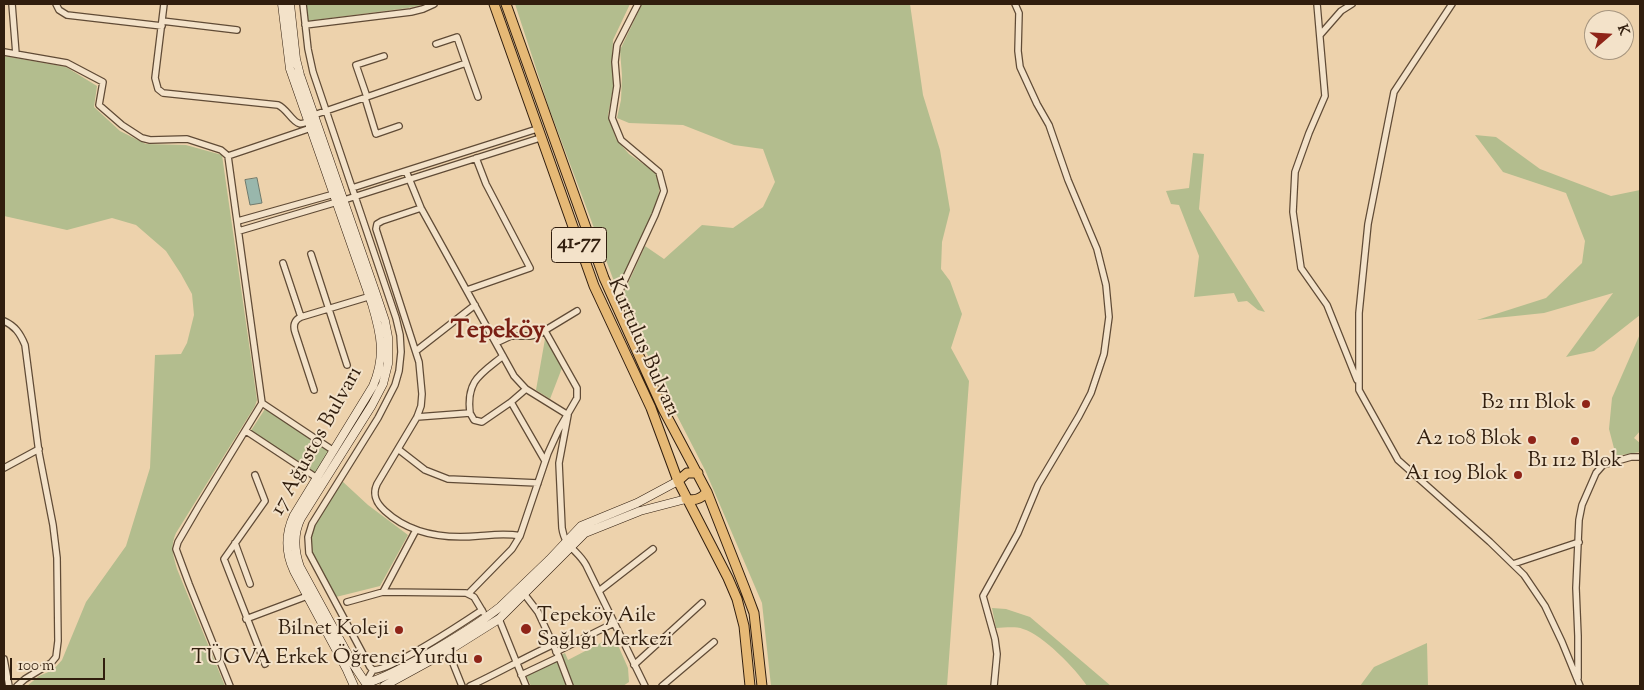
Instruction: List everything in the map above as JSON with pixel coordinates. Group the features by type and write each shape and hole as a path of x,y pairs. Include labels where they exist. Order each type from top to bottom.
{"highway":[{"name":"Kurtuluş Bulvarı","path":"494,4 594,286 651,408 678,481"},
{"name":"Kurtuluş Bulvarı","path":"506,4 614,303 663,409 698,473"},
{"path":"750,686 744,626 737,599 678,481 688,473 698,473 707,492 754,613 762,686"},
{"path":"686,499 696,500 707,492"}],"main road":[{"name":"17 Ağustos Bulvarı","path":"282,4 289,63 340,201 372,295 381,340 378,372 370,392 294,515 289,527 288,551 291,566 367,683"},
{"name":"17 Ağustos Bulvarı","path":"290,4 298,67 311,122 334,194 340,201"},
{"name":"17 Ağustos Bulvarı","path":"354,686 310,594 297,560 295,543 296,530 301,518 372,405 382,384 388,364 388,337 385,321 372,295"},
{"path":"384,686 448,651 499,619 525,595 584,524 637,503 678,481"},
{"path":"354,686 359,682 367,683 381,679 487,618 568,544 580,536 598,526 649,508 686,499"}],"street":[{"path":"12,4 16,54"},
{"path":"56,4 59,10 67,15 237,30"},
{"path":"164,4 155,78 156,85 160,91 168,94 278,105 297,123 311,122"},
{"path":"303,4 311,65 396,318 401,342 399,371 393,391 312,524 308,537 308,544 314,564 373,670"},
{"path":"305,25 411,12 434,4"},
{"path":"614,303 655,215 664,191 659,172 620,140 612,118 617,78 615,62 616,44 638,4"},
{"path":"994,686 995,640 983,596 1018,533 1038,485 1079,416 1090,393 1104,354 1110,317 1106,284 1097,249 1068,180 1049,125 1036,104 1020,67 1018,51 1019,13 1015,4"},
{"path":"1317,4 1325,96 1295,172 1293,212 1301,268 1327,305 1359,384"},
{"path":"1320,35 1341,11 1352,4"},
{"path":"1452,4 1394,92 1368,224 1359,312 1359,390 1398,460 1524,574 1544,606 1562,642 1578,685"},
{"path":"436,44 457,37 478,97"},
{"path":"4,52 67,63 103,82 99,105 122,125 142,138 150,140 187,138 221,150 228,156 262,403 198,506 176,549 188,584 230,686"},
{"path":"384,56 356,65 376,134 399,126"},
{"path":"228,156 311,122 326,111 466,63"},
{"path":"352,188 467,152 539,133"},
{"path":"239,231 409,180 476,158 539,133"},
{"path":"467,152 469,160"},
{"path":"467,290 530,268 486,184 476,158"},
{"path":"406,171 421,208 514,376 526,389 568,415"},
{"path":"238,221 334,194"},
{"path":"421,208 382,221 377,224 376,229 416,351 422,386 421,406 417,417 376,484 374,495 377,502 386,512 404,525 416,530 436,535 458,537 498,534 520,536"},
{"path":"311,254 347,365"},
{"path":"283,263 301,317"},
{"path":"314,390 294,330 296,321 301,317 372,295"},
{"path":"416,351 475,305"},
{"path":"496,343 508,336 530,336 546,330 577,311"},
{"path":"5,323 13,326 20,334 24,344 57,558 58,641 56,657 51,663 17,686"},
{"path":"347,602 383,592 469,593 512,549 520,536 545,461 559,429 577,398 578,392 546,330"},
{"path":"503,356 473,382 469,400 470,413 474,420 482,422 526,389"},
{"path":"510,402 545,461"},
{"path":"262,403 334,451"},
{"path":"417,417 470,413"},
{"path":"568,415 559,463 562,528 568,544 583,560 644,686"},
{"path":"246,431 317,478"},
{"path":"4,468 39,449"},
{"path":"398,449 430,473 448,479 538,483"},
{"path":"1578,685 1576,588 1582,505 1596,473 1604,465 1616,460 1640,457"},
{"path":"255,474 265,502 224,557 224,562 265,664"},
{"path":"383,592 416,530"},
{"path":"1513,564 1579,542"},
{"path":"235,543 250,584"},
{"path":"599,591 653,549"},
{"path":"469,593 487,618"},
{"path":"246,619 310,594"},
{"path":"525,595 538,612 552,645 558,654 570,686"},
{"path":"634,665 702,603"},
{"path":"373,670 384,668 440,637 482,610"},
{"path":"499,619 526,686"},
{"path":"521,675 614,623"},
{"path":"662,686 714,642"},
{"path":"470,686 507,668 516,661 552,645"},
{"path":"448,651 462,686"},
{"path":"4,659 9,686"},
{"path":"367,683 373,670"}],"green space":[{"path":"305,4 426,4 307,21"},
{"path":"515,4 630,4 613,40 614,84 608,115 616,139 629,154 656,173 660,183 658,199 618,292 549,108"},
{"path":"642,4 910,4 923,95 940,150 950,210 942,242 941,269 950,281 962,314 951,348 969,381 947,686 771,686 762,603 705,470 621,299 645,246 664,259 702,225 733,228 763,207 775,182 763,149 734,145 683,125 629,123 617,118 621,100 620,50"},
{"path":"4,56 66,67 97,86 94,107 120,131 146,144 186,145 222,155 257,400 176,533 173,555 225,686 27,686 39,676 53,670 62,660 86,602 126,546 150,468 155,355 181,354 187,343 194,315 192,294 181,274 166,251 136,225 112,218 67,230 4,216"},
{"path":"1475,135 1496,137 1540,169 1611,196 1640,190 1640,315 1594,351 1566,357 1613,293 1544,313 1477,320 1546,298 1582,263 1585,241 1566,193 1503,172"},
{"path":"1193,153 1204,154 1199,209 1265,312 1258,310 1247,301 1238,302 1234,293 1194,297 1199,256 1179,205 1171,204 1166,191 1189,188"},
{"path":"1640,334 1640,431 1634,438 1640,443 1640,452 1616,456 1609,429 1612,398"},
{"path":"545,339 562,368 550,399 536,390"},
{"path":"265,409 329,450 315,474 250,432"},
{"path":"342,481 368,505 408,535 380,586 336,597 317,564 311,545 311,537 319,516"},
{"path":"992,608 1006,609 1030,617 1111,686 1087,686 1058,653 1031,632 1017,628 996,628"},
{"path":"614,636 628,668 629,682 623,686 573,686 561,655 565,653 568,660"},
{"path":"1427,643 1428,686 1360,686 1374,667"},
{"path":"558,661 568,686 531,686 526,675"}],"shaded area":[{"path":"257,178 262,203 250,205 245,180"}],"place":[{"name":"B2 111 Blok","path":"1586,404"},
{"name":"A2 108 Blok","path":"1532,440"},
{"name":"B1 112 Blok","path":"1575,441"},
{"name":"A1 109 Blok","path":"1518,475"},
{"name":"Tepeköy Aile Sağlığı Merkezi","path":"526,629"},
{"name":"Bilnet Koleji","path":"399,630"},
{"name":"TÜGVA Erkek Öğrenci Yurdu","path":"478,659"}],"district":[{"name":"Tepeköy","path":"498,333"}]}
